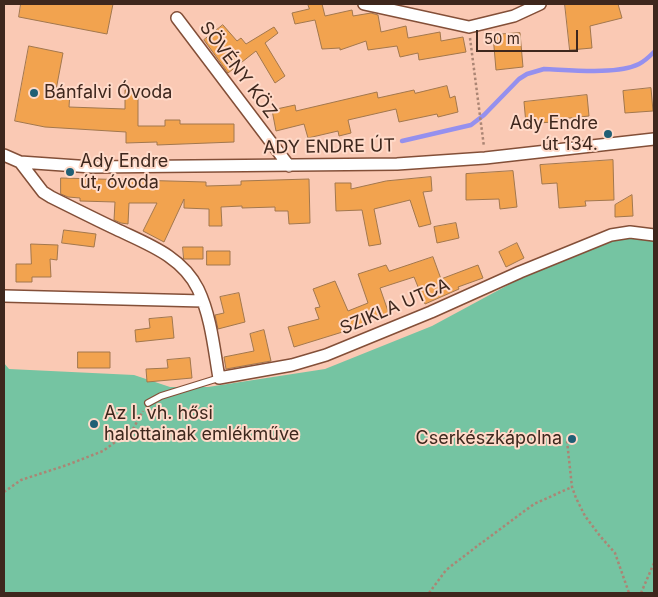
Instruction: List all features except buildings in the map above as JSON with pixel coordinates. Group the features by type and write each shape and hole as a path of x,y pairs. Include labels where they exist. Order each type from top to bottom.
{"street":[{"path":"364,4 469,27 514,16 540,4"},
{"name":"SÖVÉNY KÖZ","path":"177,18 289,166"},
{"name":"ADY ENDRE ÚT","path":"4,155 20,162 92,167 397,164 485,158 654,139"},
{"path":"20,162 43,192 159,249 175,260 190,276 198,288 209,320 219,378"},
{"name":"SZIKLA UTCA","path":"219,378 284,367 326,355 602,238 630,232 654,235"},
{"path":"4,296 203,301"}],"lane":[{"path":"148,403 162,396 219,378"}],"path":[{"path":"469,27 485,158"},
{"path":"4,492 21,480 104,451 133,429 148,403"},
{"path":"567,441 572,487 576,498 584,516 616,553 629,593"},
{"path":"429,593 446,570 534,504 572,487"},
{"path":"640,593 654,563"}],"green space":[{"path":"654,231 654,593 4,593 4,363 9,369 134,375 170,387 208,387 325,369 432,326 597,237"}],"waterway":[{"path":"402,141 471,125 484,115 519,79 527,74 544,69 619,70 639,64 654,52"}],"place":[{"name":"Bánfalvi Óvoda","path":"34,93"},
{"name":"Ady Endre út 134.","path":"608,134"},
{"name":"Ady Endre út, óvoda","path":"70,172"},
{"name":"Az I. vh. hősi halottainak emlékműve","path":"94,424"},
{"name":"Cserkészkápolna","path":"572,439"}]}
